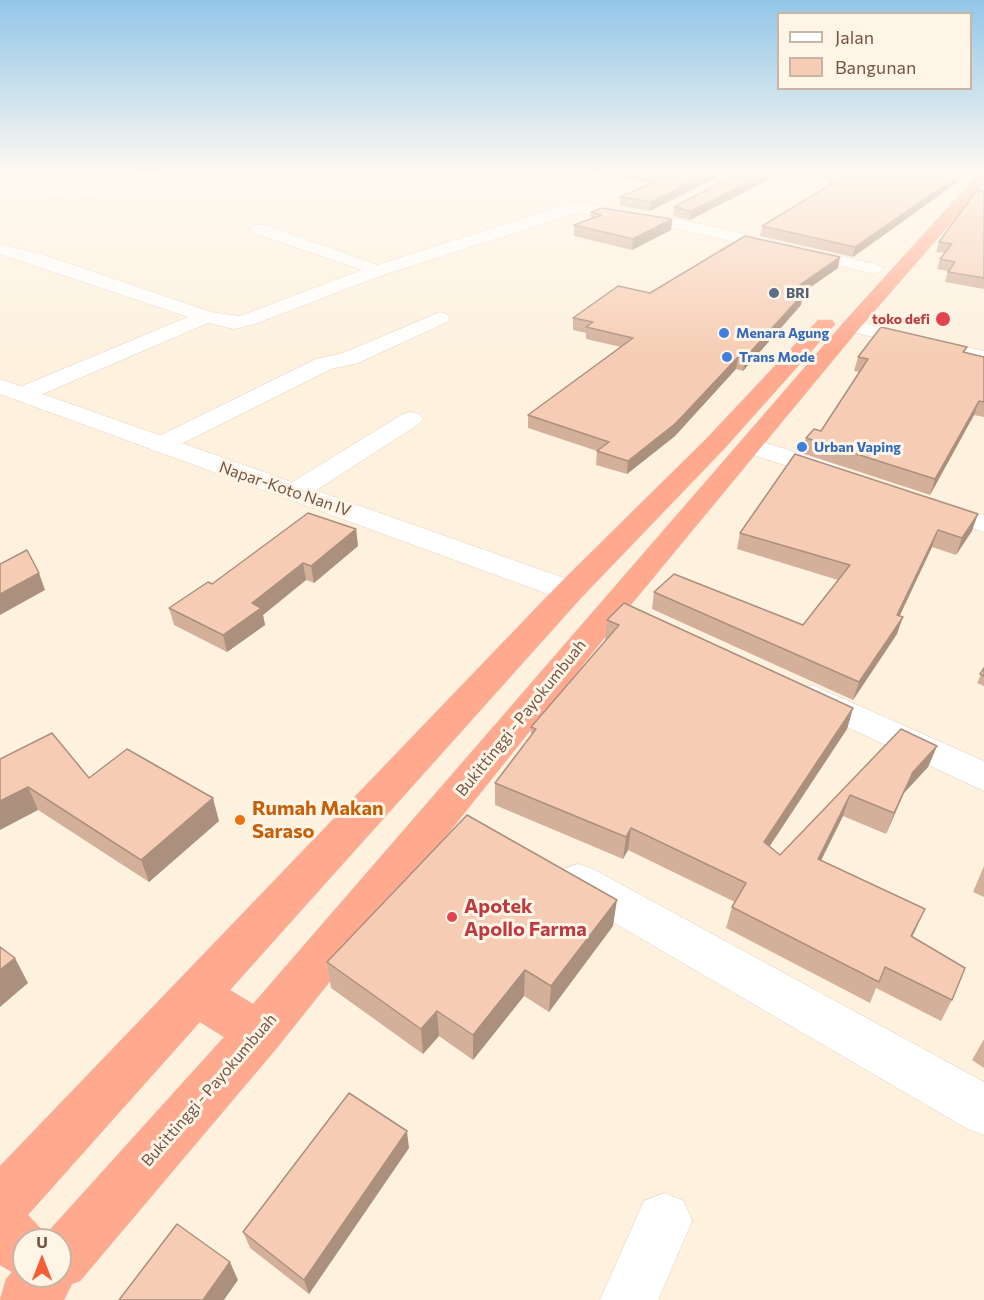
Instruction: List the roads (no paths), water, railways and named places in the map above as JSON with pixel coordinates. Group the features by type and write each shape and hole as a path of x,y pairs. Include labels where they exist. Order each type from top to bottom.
{"highway":[{"name":"Bukittinggi - Payokumbuah","path":"0,1205 570,591 716,443 875,269 918,233"},
{"name":"Bukittinggi - Payokumbuah","path":"72,1247 259,1033 463,816 614,605 933,233"},
{"path":"197,995 259,1033"},
{"path":"0,1227 12,1238"},
{"path":"27,1300 37,1288"}],"street":[{"path":"270,233 371,267 374,272"},
{"path":"0,249 49,262 206,317 234,322 245,321 374,272 495,233"},
{"path":"716,233 875,269"},
{"path":"12,390 206,317"},
{"path":"160,445 324,364 350,358 441,318"},
{"path":"851,326 984,357"},
{"name":"Napar-Koto Nan IV","path":"12,390 570,591"},
{"path":"295,492 411,419"},
{"path":"750,446 863,482"},
{"path":"907,497 984,524"},
{"path":"614,605 647,620"},
{"path":"788,686 984,777"},
{"path":"541,860 984,1110"},
{"path":"629,1300 664,1221"}],"place":[{"name":"BRI","path":"774,293"},
{"name":"toko defi","path":"943,319"},
{"name":"Menara Agung","path":"724,333"},
{"name":"Trans Mode","path":"727,357"},
{"name":"Urban Vaping","path":"802,447"},
{"name":"Rumah Makan Saraso","path":"240,820"},
{"name":"Apotek Apollo Farma","path":"452,917"}]}
